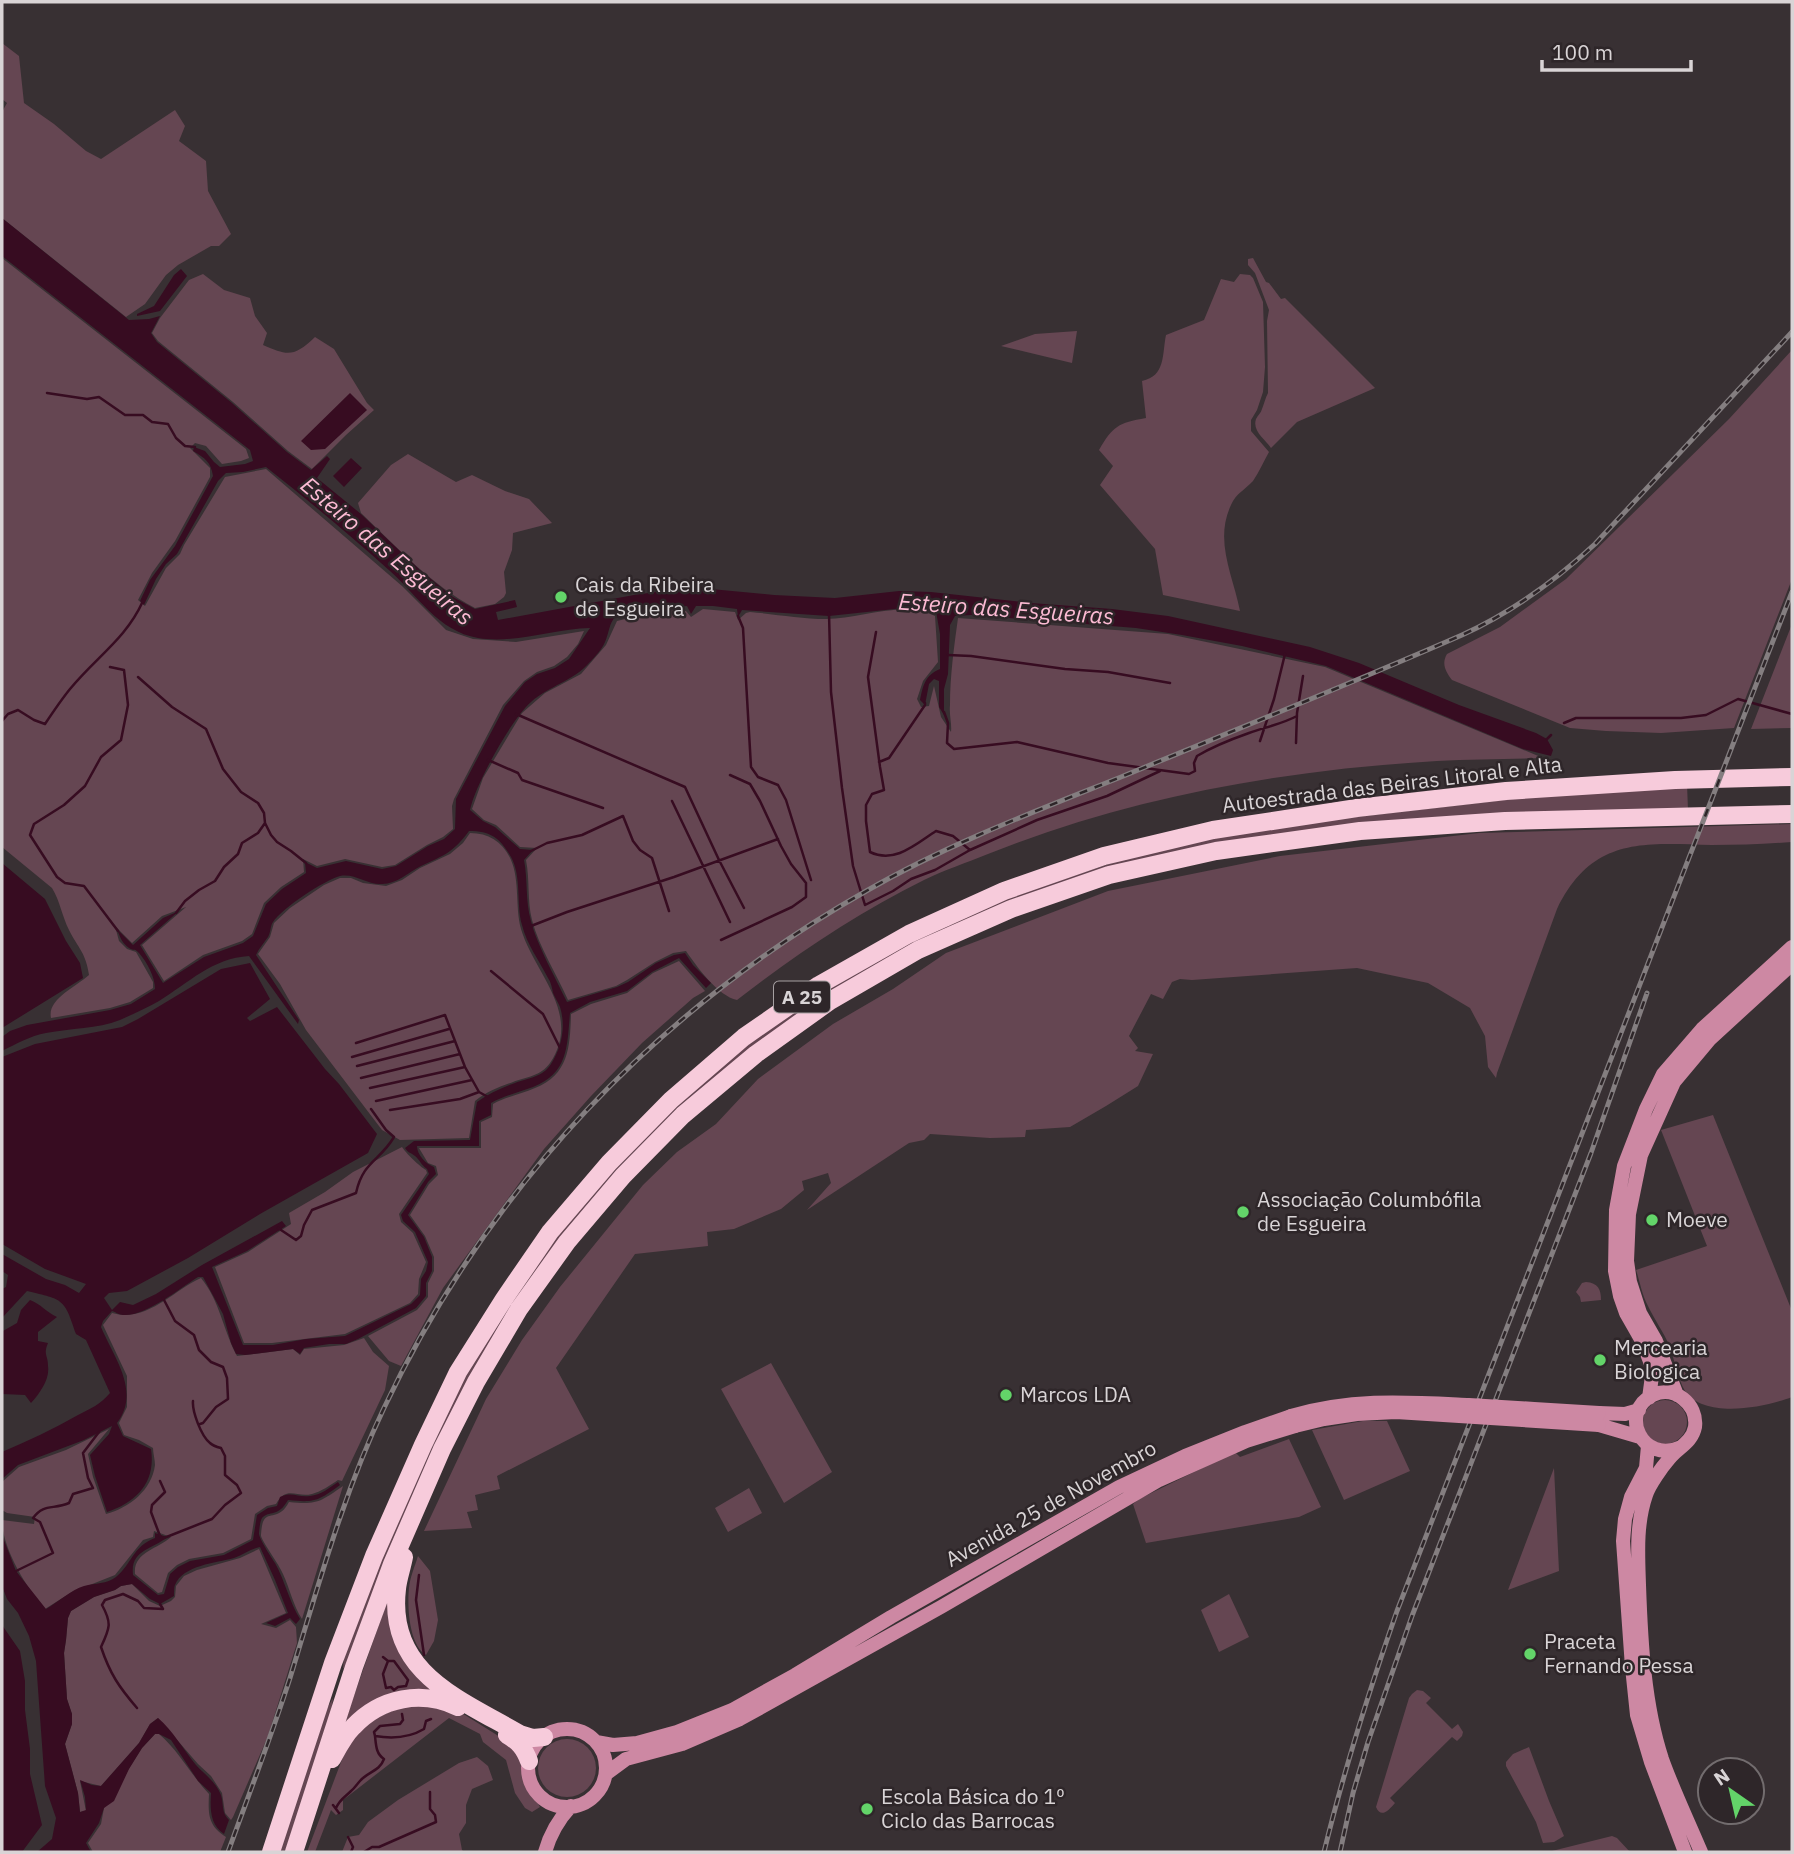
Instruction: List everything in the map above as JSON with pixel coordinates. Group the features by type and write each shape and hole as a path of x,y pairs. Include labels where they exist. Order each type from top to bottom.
{"highway":[{"name":"Autoestrada das Beiras Litoral e Alta","path":"271,1852 333,1663 373,1556 458,1372 550,1232 609,1163 671,1100 744,1037 819,985 909,934 1004,891 1104,856 1213,830 1357,808 1506,790 1675,779 1792,778"},
{"name":"Autoestrada das Beiras Litoral e Alta","path":"294,1852 354,1667 392,1564 442,1449 476,1382 519,1309 567,1242 623,1176 683,1115 756,1054 830,1002 918,950 1011,909 1109,875 1216,851 1360,831 1505,821 1792,814"},
{"path":"411,1521 397,1588 396,1612 401,1635 414,1663 436,1684 520,1734 533,1738 544,1737"},
{"path":"312,1796 352,1727 379,1708 412,1698 430,1697 466,1711 517,1741 524,1749 528,1761"}],"street":[{"path":"1677,1395 1656,1341 1640,1313 1627,1262 1629,1214 1641,1155 1674,1082 1773,972 1792,947"},
{"path":"1649,1398 1651,1364 1626,1313 1615,1271 1615,1219 1624,1166 1663,1074 1702,1029 1773,972 1792,964"},
{"path":"1685,1852 1684,1832 1650,1711 1640,1616 1637,1534 1646,1493 1669,1458 1692,1435 1695,1415 1688,1403 1677,1395 1660,1393 1649,1398 1639,1410 1636,1425 1644,1442 1646,1468 1631,1497 1625,1519 1623,1541 1629,1628 1637,1715 1651,1762 1684,1832 1701,1852"},
{"name":"Avenida 25 de Novembro","path":"607,1773 626,1759 682,1744 740,1719 941,1607 1159,1480 1320,1408 1395,1401 1599,1419 1639,1410"},
{"name":"Avenida 25 de Novembro","path":"1599,1419 1644,1442"},
{"name":"Avenida 25 de Novembro","path":"596,1742 613,1745 637,1743 677,1732 732,1710 1118,1487 1245,1432 1293,1421"},
{"path":"1644,1442 1667,1452 1681,1447"},
{"path":"571,1729 583,1732 596,1742 605,1758 607,1773 598,1791 591,1798 571,1807 558,1806 537,1793 530,1781 528,1761 534,1747 544,1737 560,1730 571,1729"},
{"path":"547,1801 547,1845"},
{"path":"547,1845 557,1824 571,1807"}],"shaded area":[{"path":"2,43 19,56 24,103 86,151 101,159 175,110 185,126 179,141 206,161 208,191 231,234 219,246 211,246 178,265 166,275 145,304 126,317 2,218 2,112 7,103 2,99"},
{"path":"2,258 246,449 249,458 222,464 206,446 195,443 190,448 210,468 210,477 175,541 152,573 138,600 145,606 166,568 180,554 225,477 266,469 402,586 446,630 473,639 516,642 584,631 567,657 524,681 503,705 454,799 453,829 443,837 395,865 382,867 345,859 317,866 303,859 304,872 281,887 264,903 252,934 242,941 203,955 164,981 142,945 186,907 162,916 132,943 115,926 119,941 127,949 136,952 153,982 153,988 130,1002 110,1008 51,1018 53,1005 58,999 89,975 84,956 69,930 52,888 2,847"},
{"path":"1253,258 1266,282 1281,299 1285,298 1375,388 1297,422 1271,448 1257,431 1255,423 1268,393 1269,310 1255,273 1248,265 1248,259"},
{"path":"203,274 224,290 250,298 255,316 267,333 263,345 290,353 302,348 315,337 334,349 374,410 312,469 158,341 152,333 189,280"},
{"path":"1240,274 1253,278 1263,302 1263,392 1251,420 1251,431 1269,452 1253,481 1233,501 1226,518 1226,558 1240,611 1163,595 1155,549 1100,485 1113,466 1099,450 1117,427 1146,418 1142,381 1150,378 1159,369 1166,335 1204,320 1221,279 1234,282"},
{"path":"1077,331 1072,363 1001,346 1035,334"},
{"path":"1792,350 1792,579 1734,728 1661,733 1570,728 1452,680 1444,665 1447,654 1500,627 1566,579 1729,419"},
{"path":"408,454 456,482 472,475 529,499 552,523 513,533 512,550 504,572 506,593 495,604 475,608 459,599 415,565 361,513 358,503 391,465"},
{"path":"703,609 735,612 738,620 750,612 826,619 909,610 935,616 938,662 923,681 917,699 921,707 929,706 934,686 941,717 951,732 951,683 958,618 1168,634 1325,667 1543,758 1437,761 1322,771 1265,779 1152,802 1042,834 924,880 827,935 737,1000 715,987 686,951 673,953 655,962 616,986 568,1000 532,920 526,860 537,848 520,847 496,825 484,820 472,809 483,778 522,713 545,693 581,674 606,645 617,621 663,610 686,611 691,617"},
{"path":"1792,624 1792,728 1751,729"},
{"path":"1687,784 1688,810 1433,819 1050,888 742,1055 531,1282 343,1669 344,1655 386,1543 464,1377 524,1280 591,1194 677,1104 742,1049 809,1000 918,937 1005,898 1130,857 1229,835 1312,822 1574,792"},
{"path":"1792,824 1792,842 1641,845 1621,849 1586,868 1571,885 1557,909 1496,1078 1488,1067 1485,1036 1470,1008 1428,983 1357,968 1180,979 1172,982 1163,999 1151,994 1129,1036 1138,1048 1135,1051 1153,1054 1138,1086 1070,1127 1026,1130 1025,1137 990,1138 930,1134 924,1140 909,1143 807,1210 831,1183 828,1173 802,1181 804,1190 781,1209 734,1229 707,1232 708,1246 635,1254 556,1368 589,1429 497,1476 500,1489 475,1495 478,1510 467,1512 472,1528 424,1531 486,1399 522,1340 560,1287 643,1185 677,1152 716,1124 758,1079 833,1024 893,989 946,953 1108,891 1280,856 1479,833"},
{"path":"470,833 495,840 511,860 516,877 521,929 559,1011 559,1045 550,1063 542,1071 493,1090 475,1101 469,1138 400,1140 382,1130 306,1030 280,984 258,954 270,937 274,923 290,908 324,885 340,878 351,878 363,883 386,886 450,854"},
{"path":"679,961 705,991 693,998 642,1043 544,1149 443,1288 401,1366 389,1361 368,1336 417,1310 428,1297 428,1283 434,1271 434,1257 425,1236 410,1215 429,1184 438,1175 436,1166 428,1163 419,1148 481,1148 481,1122 492,1117 493,1104 535,1088 555,1075 561,1067 568,1048 571,1014 591,1004 627,993 653,973"},
{"path":"1713,1115 1792,1311 1792,1397 1736,1409 1706,1406 1685,1391 1669,1345 1644,1297 1636,1270 1707,1246 1661,1130"},
{"path":"402,1147 427,1173 399,1214 401,1222 413,1233 426,1262 419,1279 418,1294 410,1303 345,1334 272,1343 244,1343 215,1267 248,1252 291,1224 289,1213 353,1172"},
{"path":"201,1278 213,1296 237,1356 293,1349 300,1355 304,1349 344,1345 364,1338 373,1352 389,1366 385,1390 342,1481 338,1480 312,1494 284,1495 276,1504 255,1514 251,1539 223,1553 189,1559 177,1565 168,1573 162,1592 158,1593 135,1574 135,1567 142,1556 171,1537 154,1531 153,1537 143,1540 115,1575 72,1592 45,1609 17,1568 3,1531 2,1520 34,1524 35,1517 2,1510 2,1482 19,1467 66,1450 109,1429 88,1454 106,1514 138,1497 153,1474 153,1448 124,1435 119,1423 127,1407 127,1376 103,1325 112,1313 137,1314 148,1310"},
{"path":"1582,1283 1598,1287 1601,1300 1581,1302 1576,1292"},
{"path":"771,1363 832,1472 784,1503 721,1389"},
{"path":"1665,1400 1674,1401 1681,1406 1686,1413 1686,1431 1681,1438 1674,1443 1665,1444 1656,1443 1649,1438 1644,1431 1643,1422 1644,1413 1649,1406 1656,1401"},
{"path":"1363,1421 1387,1421 1410,1471 1344,1500 1312,1430"},
{"path":"1289,1439 1321,1507 1299,1517 1146,1543 1133,1504 1139,1499 1235,1452 1240,1457"},
{"path":"1554,1468 1559,1571 1508,1590"},
{"path":"343,1486 302,1619 281,1570 261,1536 263,1523 266,1518 286,1508 289,1502 318,1501"},
{"path":"749,1488 762,1513 728,1532 715,1508"},
{"path":"259,1549 286,1613 261,1624 276,1628 290,1620 296,1627 297,1643 268,1736 231,1820 225,1813 222,1793 211,1776 158,1718 150,1724 139,1743 101,1786 80,1781 86,1811 80,1812 78,1793 65,1744 72,1724 67,1699 64,1653 71,1611 94,1597 132,1584 149,1601 160,1606 175,1597 176,1586 184,1576"},
{"path":"418,1556 430,1571 438,1620 434,1641 426,1655 416,1643 409,1614 408,1596"},
{"path":"1229,1594 1249,1637 1219,1652 1201,1610"},
{"path":"388,1599 436,1690 344,1724"},
{"path":"1417,1690 1423,1691 1431,1698 1426,1703 1452,1729 1458,1724 1463,1732 1462,1736 1457,1741 1452,1737 1390,1798 1395,1803 1383,1813 1376,1807 1409,1698"},
{"path":"333,1698 331,1713 285,1852 278,1852 325,1712"},
{"path":"403,1706 449,1708 508,1742 522,1759 524,1781 540,1807 532,1812 525,1808 515,1793 506,1760 483,1742 480,1734 449,1718 343,1800 343,1810 336,1815 331,1810 315,1852 307,1852 349,1741 372,1720"},
{"path":"155,1734 159,1734 173,1748 209,1794 210,1819 226,1837 220,1852 93,1852 88,1843 101,1824 104,1808 142,1748"},
{"path":"567,1739 578,1741 591,1752 596,1768 594,1779 583,1792 567,1797 556,1795 543,1784 538,1768 540,1757 551,1744"},
{"path":"1529,1747 1564,1836 1554,1842 1543,1843 1536,1822 1506,1766 1513,1754"},
{"path":"477,1757 488,1766 493,1780 472,1789 466,1805 466,1823 459,1834 464,1852 342,1852 348,1837 359,1835 368,1822 398,1800 459,1763"},
{"path":"1612,1836 1630,1852 1552,1851"}],"water":[{"path":"2,218 129,320 160,316 151,333 157,342 311,470 327,456 330,459 317,478 453,597 475,609 515,600 517,607 496,612 498,620 699,586 774,595 835,598 899,591 931,592 1168,616 1310,647 1359,663 1459,705 1536,733 1547,739 1553,750 1551,756 1523,749 1326,666 1242,646 1136,628 955,616 950,625 944,715 939,707 939,681 934,679 929,684 925,705 920,700 928,678 940,669 940,634 936,611 904,608 829,616 742,610 738,617 737,609 696,606 691,614 687,606 615,617 604,645 591,661 523,710 486,769 470,810 520,849 533,850 524,860 529,913 538,941 567,1002 617,987 656,963 685,953 711,983 706,988 679,958 652,972 627,991 590,1002 570,1013 566,1047 560,1066 545,1081 491,1103 491,1115 479,1121 479,1146 417,1146 420,1156 434,1167 436,1174 408,1215 424,1237 432,1257 432,1271 426,1283 426,1296 416,1308 346,1344 304,1348 300,1354 293,1349 245,1355 236,1354 223,1314 203,1277 198,1277 141,1312 123,1315 112,1311 101,1327 126,1387 124,1411 117,1423 123,1436 151,1449 150,1471 142,1489 127,1503 107,1512 90,1455 109,1434 112,1426 84,1440 18,1465 2,1479 2,1452 91,1408 110,1393 86,1340 76,1334 61,1302 27,1291 2,1318 2,1289 6,1287 8,1275 2,1271 2,1254 46,1279 79,1293 86,1284 45,1269 2,1244 2,1057 35,1044 122,1027 221,969 250,963 270,999 247,1018 250,1021 277,1007 377,1134 368,1153 188,1258 127,1291 109,1293 104,1298 112,1310 120,1302 133,1305 282,1221 286,1226 247,1251 212,1267 243,1345 273,1345 345,1336 411,1304 420,1295 421,1279 428,1262 415,1232 403,1221 401,1215 429,1174 405,1148 414,1141 470,1140 477,1102 548,1068 560,1044 563,1022 550,981 524,932 520,917 517,873 511,857 494,837 483,832 469,831 447,853 398,880 377,884 351,876 340,876 304,895 278,916 256,955 299,1020 298,1024 249,956 212,966 154,1004 111,1023 40,1034 2,1051 2,1037 27,1025 131,1004 155,989 145,961 137,951 125,944 117,929 133,945 163,918 179,911 140,945 163,983 204,957 243,943 253,936 266,904 306,873 305,862 317,868 346,861 382,869 396,866 444,839 455,829 456,799 505,706 525,682 569,659 590,628 520,638 492,639 478,638 451,628 360,544 266,467 226,473 218,481 177,554 156,579 144,605 140,601 150,580 175,546 213,476 209,464 193,451 194,447 205,451 220,467 253,461 250,450 2,256"},
{"path":"181,269 187,276 160,311 137,316 154,306 174,275"},
{"path":"350,393 367,410 325,449 311,450 301,441"},
{"path":"351,458 362,468 344,487 333,476"},
{"path":"2,863 45,899 80,963 83,978 2,1028"},
{"path":"30,1300 57,1317 38,1332 38,1341 48,1343 48,1371 44,1386 31,1403 25,1395 2,1394 2,1330 17,1323 21,1310"},
{"path":"338,1482 340,1485 316,1500 288,1500 281,1509 265,1516 261,1521 260,1537 300,1619 296,1624 290,1618 275,1626 266,1623 288,1613 260,1547 234,1558 192,1569 179,1578 174,1596 160,1604 132,1584 94,1597 71,1611 68,1618 64,1653 67,1699 72,1724 65,1744 78,1793 80,1812 86,1810 80,1780 101,1786 139,1743 150,1724 158,1718 219,1790 229,1820 224,1834 213,1821 211,1793 198,1781 171,1740 155,1734 129,1769 114,1801 104,1808 99,1823 86,1843 91,1852 37,1852 52,1839 56,1818 45,1786 36,1661 29,1636 2,1586 2,1535 16,1571 46,1609 79,1588 116,1577 141,1546 155,1538 155,1533 167,1537 139,1555 133,1566 133,1575 158,1595 164,1594 170,1574 178,1567 190,1561 224,1555 253,1540 257,1515 277,1506 280,1497 314,1495"},
{"path":"2,1625 20,1651 25,1681 30,1774 42,1825 22,1852 2,1852"}],"waterway":[{"path":"47,393 87,399 99,397 125,415 143,415 152,422 168,424 176,438 185,446 195,447"},
{"path":"2,721 8,714 18,710 45,724 70,689 128,626 143,601"},
{"path":"829,613 831,692 842,788 853,866 865,905 970,850"},
{"path":"738,616 743,628 751,767 758,777 778,785 786,800 811,880"},
{"path":"876,632 868,677 884,790 872,794 866,805 870,852 888,856 897,854 936,831 953,836 970,850 1037,820 1107,796 1160,771"},
{"path":"1260,741 1285,654"},
{"path":"948,655 1108,672 1170,683"},
{"path":"110,667 124,670 128,705 121,740 101,757 85,786 64,805 34,824 30,835 57,877 65,883 84,886 118,931"},
{"path":"1296,743 1297,713 1303,676"},
{"path":"138,677 172,707 206,729 223,769 241,792 258,803 271,835 306,863"},
{"path":"1564,723 1576,718 1681,718 1706,715 1738,699 1792,714"},
{"path":"879,762 889,758 925,703"},
{"path":"944,712 948,723 947,743 954,749 1017,742 1108,763 1189,774 1195,771 1197,756 1216,746 1297,716"},
{"path":"516,714 685,787 744,908"},
{"name":"Esteiro das Esgueiras","path":"1547,739 1551,735"},
{"path":"488,760 518,773 522,780 603,808"},
{"path":"721,940 792,907 806,897 806,883 791,864 750,784 730,775"},
{"path":"672,801 730,922"},
{"path":"531,851 547,843 582,835 623,816 633,841 652,858 669,911"},
{"path":"176,913 185,901 215,881 224,867 238,854 242,843 258,833 265,823"},
{"path":"531,926 778,839"},
{"path":"491,971 543,1014 560,1048"},
{"path":"356,1043 445,1015 465,1067 479,1092 488,1097"},
{"path":"352,1057 449,1029"},
{"path":"357,1066 455,1041"},
{"path":"361,1078 460,1054"},
{"path":"370,1088 465,1067"},
{"path":"376,1101 472,1080"},
{"path":"390,1110 460,1099 479,1092"},
{"path":"278,1228 296,1240 301,1236 312,1210 356,1193 367,1168 394,1137 371,1109"},
{"path":"163,1298 175,1321 194,1335 199,1350 211,1362 223,1367 227,1378 228,1399 200,1424"},
{"path":"164,1538 212,1519 241,1493 237,1485 225,1475 225,1456 221,1448 210,1443 200,1429 193,1401"},
{"path":"16,1571 53,1553 40,1522 33,1518 37,1513 69,1503 73,1494 93,1488 83,1453 99,1432"},
{"path":"160,1481 165,1492 152,1505 151,1512 160,1536"},
{"path":"419,1575 416,1600 424,1655"},
{"path":"137,1708 116,1680 101,1647 109,1626 102,1605 105,1600 123,1594 138,1601 144,1608 163,1609 160,1604"},
{"path":"383,1657 394,1661 408,1680 406,1686 394,1690 391,1687 386,1688 383,1674 388,1661"},
{"path":"375,1736 374,1732 380,1726 400,1724 403,1720 402,1714"},
{"path":"336,1808 361,1780 382,1763 384,1759 378,1752 375,1736 407,1736 424,1729 426,1721 431,1719"},
{"path":"364,1852 436,1822 430,1809 430,1792"},
{"path":"333,1805 339,1813"},
{"path":"348,1837 353,1847 351,1852"}],"railway":[{"path":"228,1852 283,1700 332,1541 356,1474 384,1408 426,1327 474,1251 527,1179 586,1111 650,1048 718,990 791,937 898,873 993,829 1462,635 1516,606 1549,583 1595,544 1792,332"},
{"path":"1324,1852 1358,1731 1397,1611 1792,592"},
{"path":"1340,1852 1368,1742 1412,1616 1591,1153 1647,993"}],"place":[{"name":"Cais da Ribeira de Esgueira","path":"561,597"},
{"name":"Associação Columbófila de Esgueira","path":"1243,1212"},
{"name":"Moeve","path":"1652,1220"},
{"name":"Mercearia Biologica","path":"1600,1360"},
{"name":"Marcos LDA","path":"1006,1395"},
{"name":"Praceta Fernando Pessa","path":"1530,1654"},
{"name":"Escola Básica do 1º Ciclo das Barrocas","path":"867,1809"}]}
